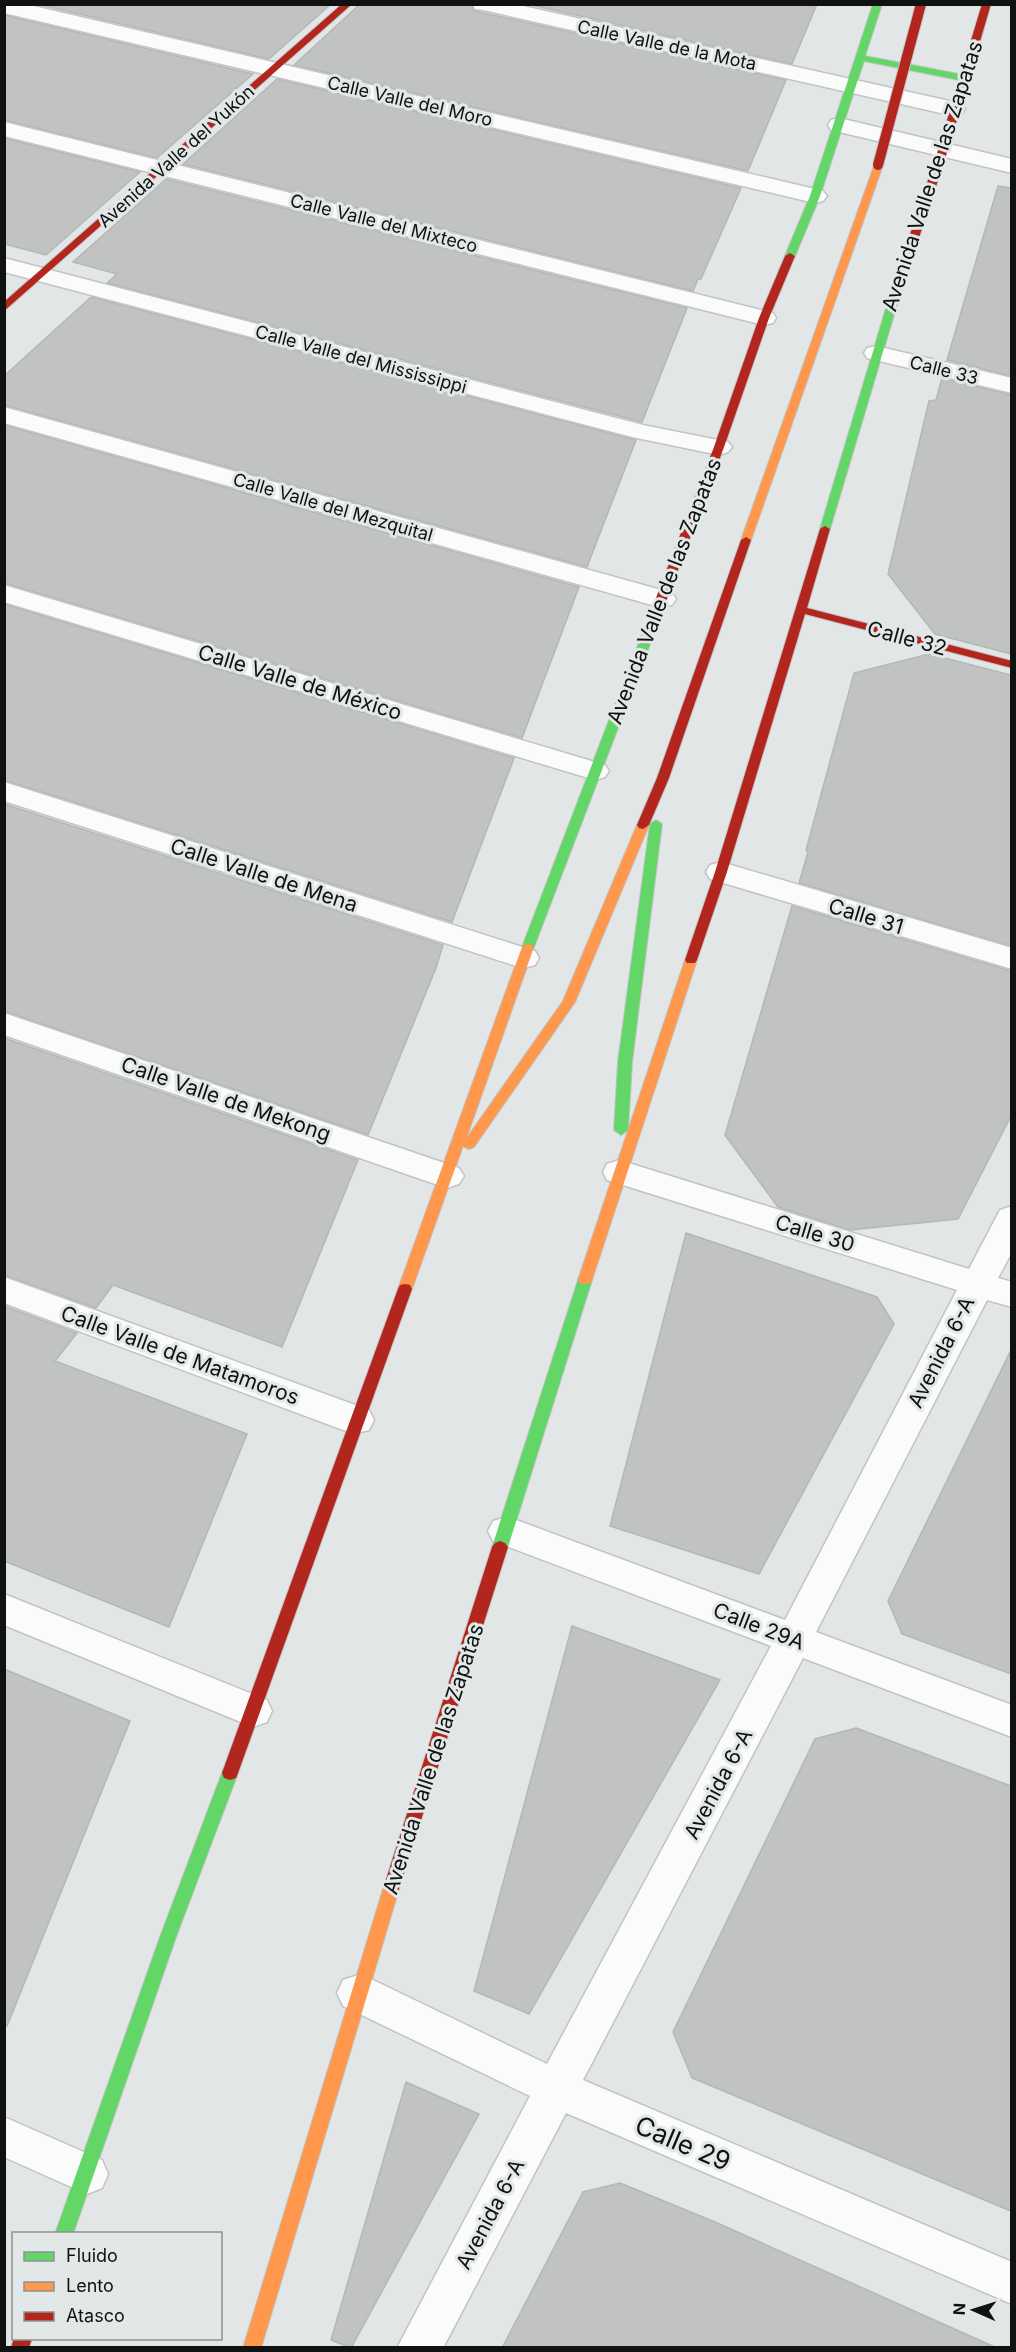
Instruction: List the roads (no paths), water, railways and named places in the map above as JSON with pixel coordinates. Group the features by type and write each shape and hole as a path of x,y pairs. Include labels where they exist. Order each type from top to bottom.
{"main road":[{"name":"Avenida Valle del Yukón","path":"4,308 348,4"},
{"name":"Avenida Valle de las Zapatas","path":"65,2232 87,2174 168,1937 253,1711 524,958 719,447 764,318 815,196 878,4"},
{"name":"Avenida Valle de las Zapatas","path":"447,1176 569,1002 663,778 878,165 921,4"},
{"name":"Avenida Valle de las Zapatas","path":"252,2348 358,1993 619,1172 721,872 802,610 876,353 943,150 987,4"},
{"path":"862,58 964,78"},
{"name":"Calle 32","path":"802,610 1011,665"},
{"name":"Avenida Valle de las Zapatas","path":"619,1172 626,1062 663,778"}],"street":[{"name":"Calle Valle de la Mota","path":"483,4 954,109"},
{"name":"Calle Valle del Moro","path":"4,6 815,196"},
{"path":"839,125 1011,166"},
{"name":"Calle Valle del Mixteco","path":"4,129 764,318"},
{"name":"Calle Valle del Mississippi","path":"4,265 641,432 719,447"},
{"name":"Calle 33","path":"876,353 1011,386"},
{"name":"Calle Valle del Mezquital","path":"4,415 662,599"},
{"name":"Calle Valle de México","path":"4,594 595,771"},
{"name":"Calle Valle de Mena","path":"4,791 524,958"},
{"name":"Calle 31","path":"721,872 1011,959"},
{"name":"Calle Valle de Mekong","path":"4,1023 447,1176"},
{"name":"Calle 30","path":"619,1172 994,1289"},
{"name":"Avenida 6-A","path":"419,2348 794,1639 994,1289 1011,1218"},
{"name":"Calle Valle de Matamoros","path":"4,1289 356,1420"},
{"name":"Calle 29A","path":"506,1531 1011,1721"},
{"path":"4,1609 253,1711"},
{"name":"Calle 29","path":"358,1993 557,2089 1011,2283"},
{"path":"4,2136 87,2174"}]}
